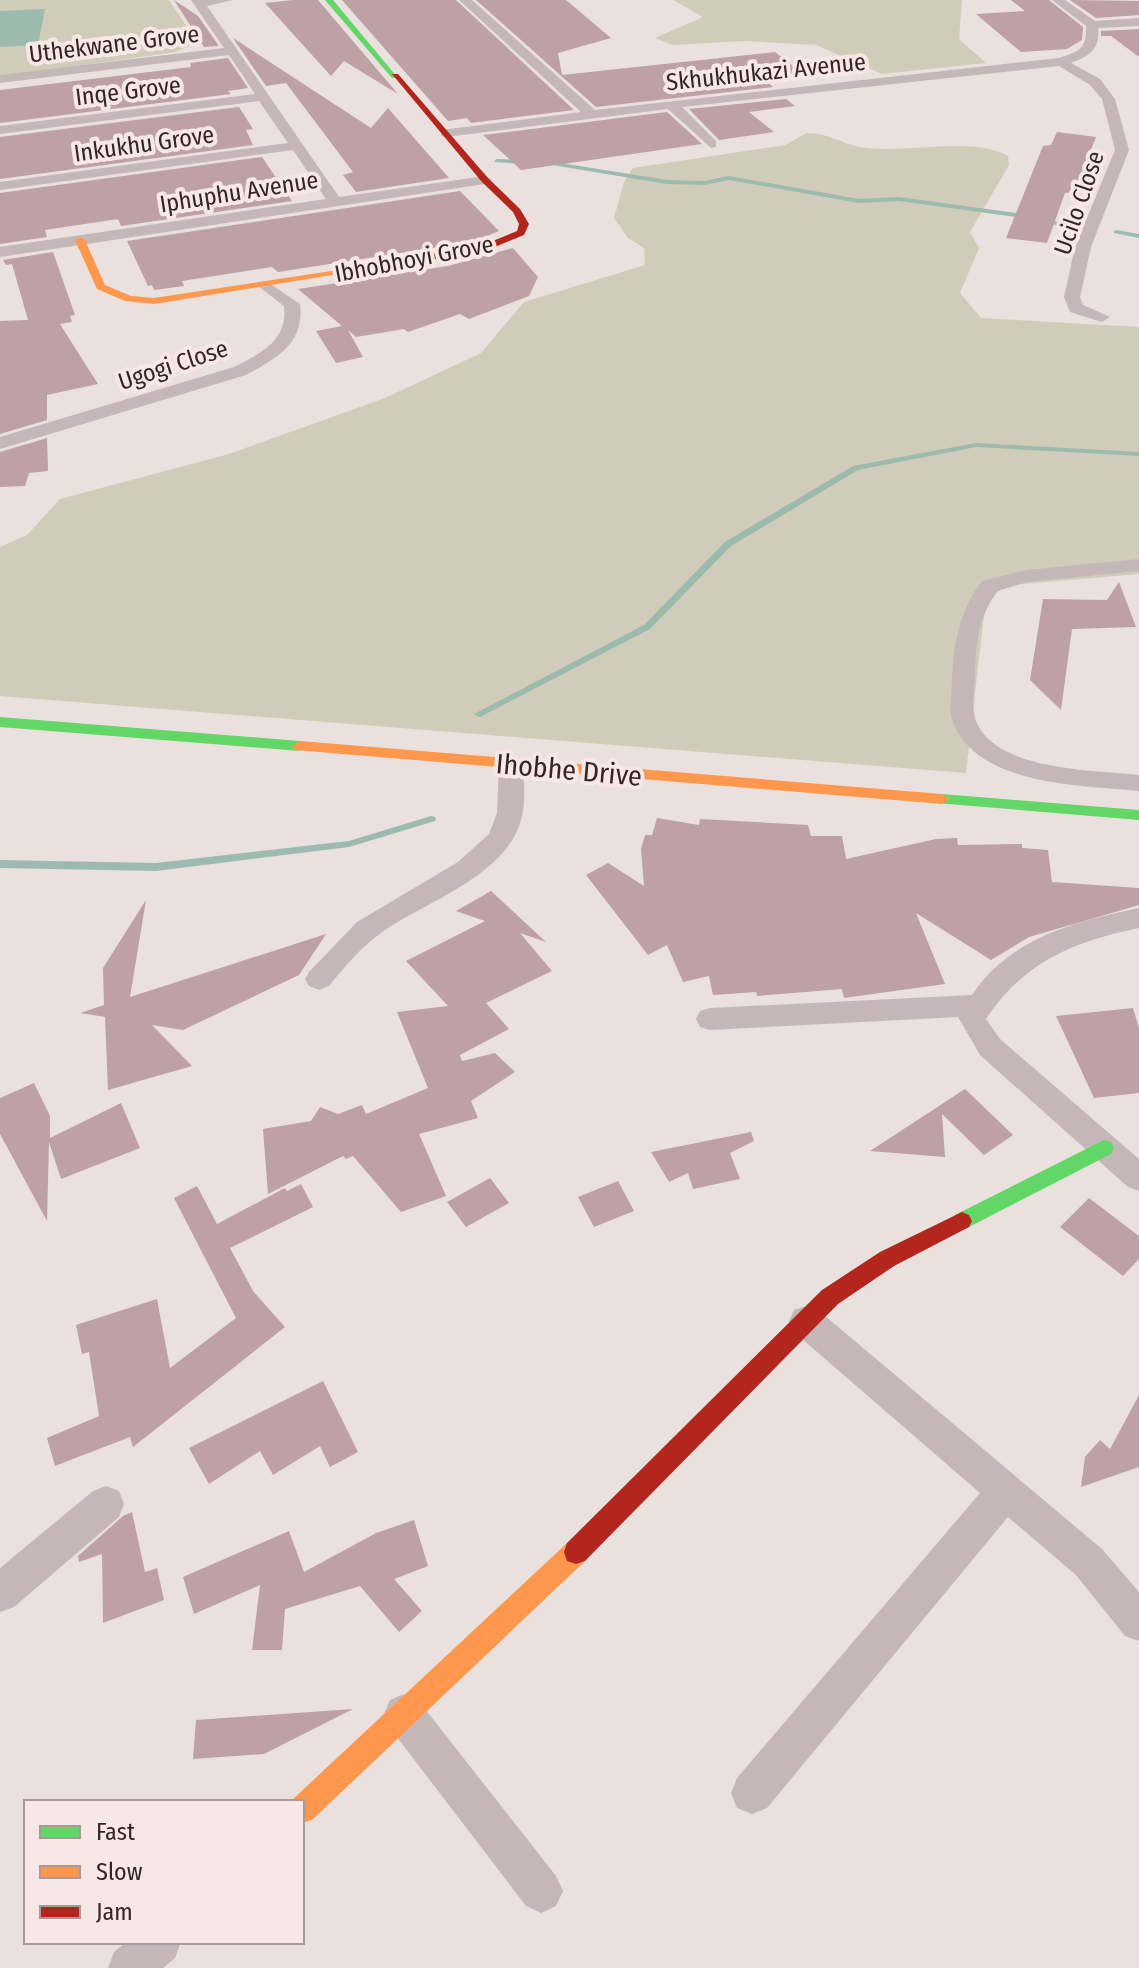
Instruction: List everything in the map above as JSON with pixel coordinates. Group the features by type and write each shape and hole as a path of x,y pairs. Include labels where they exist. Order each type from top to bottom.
{"street":[{"path":"198,1 227,0"},
{"name":"Ibhobhoyi Grove","path":"80,240 101,287 129,299 184,298 447,256 506,242 521,233 523,221 329,0"},
{"path":"465,0 591,114"},
{"path":"1058,0 1092,25 1139,22"},
{"path":"198,1 335,202"},
{"name":"Skhukhukazi Avenue","path":"446,133 671,104 1061,62 1085,54 1093,41 1092,25"},
{"name":"Uthekwane Grove","path":"0,79 233,51"},
{"name":"Ucilo Close","path":"1061,62 1095,82 1108,99 1122,150 1083,247 1072,297 1076,308 1102,317"},
{"name":"Inqe Grove","path":"0,130 261,97"},
{"path":"671,104 711,144"},
{"name":"Inkukhu Grove","path":"0,186 294,146"},
{"name":"Iphuphu Avenue","path":"0,252 485,180"},
{"name":"Ugogi Close","path":"0,443 240,371 269,355 292,336 295,318 292,304 266,286"},
{"path":"1139,565 1026,576 990,586 972,614 963,666 964,720 985,751 1019,766 1139,783"},
{"name":"Ihobhe Drive","path":"0,722 1139,815"},
{"path":"319,979 344,948 374,924 456,874 496,843 509,815 511,765"},
{"path":"1139,918 1094,927 1045,946 1021,961 987,990 971,1019 990,1047 1139,1178"},
{"path":"710,1019 979,1005"},
{"path":"304,1808 571,1557 830,1297 887,1259 1104,1148"},
{"path":"806,1321 1004,1493 1089,1562 1139,1622"},
{"path":"752,1793 1004,1493"},
{"path":"0,1593 106,1504"},
{"path":"404,1714 541,1891"}],"shaded area":[{"path":"0,0 169,0 198,43 175,52 0,77"},
{"path":"673,0 962,0 959,39 986,63 882,74 816,45 745,41 673,45 655,38 703,17"},
{"path":"45,9 38,45 0,47 0,11"},
{"path":"807,133 867,148 977,147 1008,156 1009,165 970,232 979,248 960,293 981,318 1139,327 1139,574 1009,585 994,593 984,614 966,773 0,696 0,547 27,535 60,499 229,454 385,398 481,353 524,302 645,265 644,248 628,238 614,218 624,182 633,168 785,145"}],"building":[{"path":"174,0 198,16 219,46 204,47"},
{"path":"318,0 398,94 344,61 331,76 265,3"},
{"path":"342,0 456,0 574,110 471,123 467,118 448,121"},
{"path":"476,0 566,0 611,38 558,53 562,75 775,52 805,76 765,80 773,87 596,107"},
{"path":"1011,0 1049,0 1083,27 1082,40 1067,49 1021,52 976,14 1025,11"},
{"path":"1070,0 1139,1 1139,15 1096,18"},
{"path":"1139,29 1139,57 1111,36 1101,36 1101,31"},
{"path":"233,38 371,128 388,108 449,178 356,192 343,175 353,172 286,83 266,86"},
{"path":"228,58 248,88 228,91 231,94 0,123 0,90 191,67 190,63"},
{"path":"786,99 795,106 749,112 774,132 719,140 689,109"},
{"path":"239,107 253,129 246,130 253,145 0,179 0,137"},
{"path":"667,112 702,144 521,170 483,135"},
{"path":"1057,132 1096,137 1075,192 1065,193 1047,243 1006,238 1043,146 1051,145"},
{"path":"262,157 292,201 121,226 118,219 45,230 47,237 0,244 0,193"},
{"path":"460,191 499,231 478,240 446,246 278,272 272,267 182,281 184,286 154,290 152,285 148,286 127,241"},
{"path":"513,248 538,277 529,296 469,319 460,314 408,332 404,329 356,337 348,330 363,357 336,363 316,331 342,326 298,289 448,266"},
{"path":"53,252 75,315 70,316 72,322 60,324 98,384 47,395 47,420 0,434 0,321 28,320 12,264 6,265 3,260"},
{"path":"47,438 48,471 29,473 25,486 0,487 0,452"},
{"path":"1119,582 1136,627 1072,629 1061,710 1030,680 1043,599 1107,600"},
{"path":"657,818 699,825 700,819 808,825 811,836 842,836 846,859 936,839 957,838 958,845 1022,844 1022,848 1048,850 1052,882 1139,888 1139,905 1029,937 991,960 916,913 945,984 844,998 842,989 757,996 756,992 713,995 709,976 683,982 667,945 648,955 586,875 608,863 644,886 641,849 645,835 652,835"},
{"path":"491,891 546,942 520,933 552,971 486,1003 509,1029 460,1055 462,1061 495,1053 515,1072 471,1101 478,1118 419,1134 446,1196 401,1212 353,1156 346,1159 343,1156 268,1194 263,1129 311,1121 320,1107 338,1114 362,1105 366,1114 428,1088 397,1012 448,1006 406,961 485,921 456,911"},
{"path":"146,900 130,997 326,934 299,975 183,1030 152,1025 192,1066 108,1090 105,1017 80,1013 104,1005 103,968"},
{"path":"1133,1008 1139,1028 1139,1093 1094,1098 1056,1016"},
{"path":"34,1083 50,1116 50,1138 121,1103 140,1148 61,1179 49,1142 47,1221 0,1134 0,1098"},
{"path":"965,1089 1013,1135 984,1155 942,1114 945,1157 870,1151"},
{"path":"751,1132 754,1141 730,1153 740,1179 693,1189 688,1173 669,1182 651,1152"},
{"path":"490,1178 509,1203 466,1227 447,1202"},
{"path":"618,1181 634,1211 594,1227 578,1197"},
{"path":"301,1184 313,1207 230,1248 253,1291 285,1327 133,1447 130,1437 55,1466 47,1438 99,1416 89,1352 82,1354 76,1325 157,1299 170,1368 236,1318 174,1198 197,1186 217,1224 285,1188 287,1191"},
{"path":"1089,1198 1139,1236 1139,1259 1123,1276 1060,1227"},
{"path":"323,1381 358,1452 330,1467 320,1446 273,1475 260,1451 209,1484 189,1448"},
{"path":"1139,1395 1139,1467 1081,1487 1085,1457 1100,1440 1110,1449"},
{"path":"132,1512 145,1572 157,1568 164,1600 103,1623 102,1554 79,1562 78,1556 123,1516"},
{"path":"414,1520 428,1566 394,1579 422,1611 399,1632 360,1586 285,1609 282,1650 252,1650 260,1585 194,1614 183,1577 289,1531 304,1572 376,1533"},
{"path":"353,1709 264,1754 193,1759 196,1720"}],"waterway":[{"path":"496,161 523,162"},
{"path":"548,163 667,182 704,183 729,178 859,201 899,199 1030,217 1079,228"},
{"path":"1116,232 1139,236"},
{"path":"479,714 647,627 728,544 856,468 976,445 1139,454"},
{"path":"0,864 156,867 349,844 431,819"}],"traffic: fast":[{"path":"329,0 395,76"},
{"path":"0,722 300,746"},
{"path":"942,799 1139,815"},
{"path":"962,1221 1104,1148"}],"traffic: slow":[{"path":"80,240 101,287 129,299 154,301 358,270"},
{"path":"300,746 942,799"},
{"path":"304,1808 576,1552"}],"traffic: jam":[{"path":"358,270 485,248 521,233 524,224 517,211 485,180 395,76"},
{"path":"576,1552 830,1297 887,1259 962,1221"}]}
